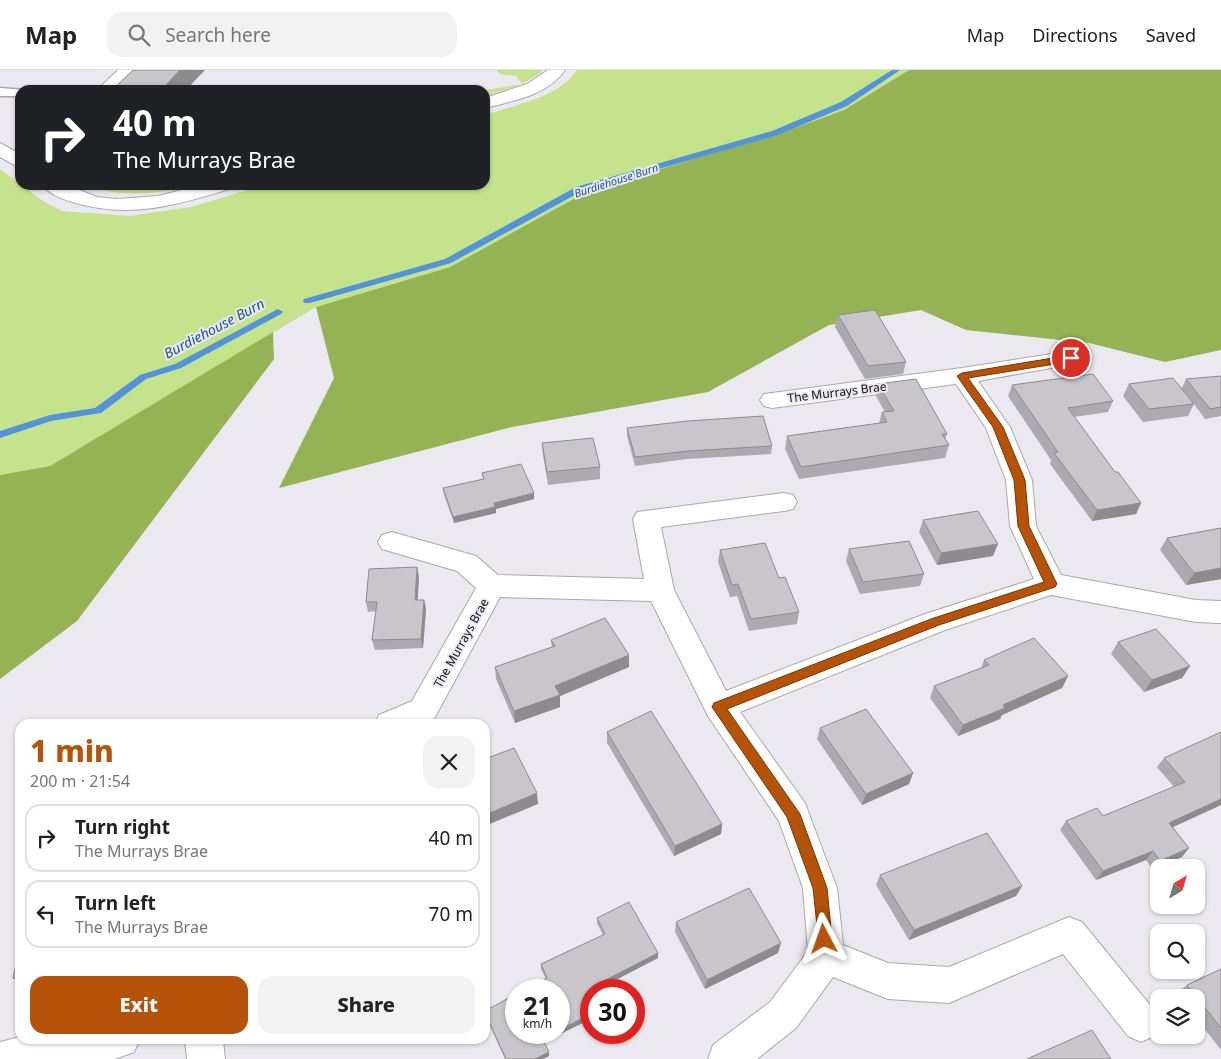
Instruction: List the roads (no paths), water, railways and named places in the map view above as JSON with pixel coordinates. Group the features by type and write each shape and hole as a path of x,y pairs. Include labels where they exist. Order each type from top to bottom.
{"street":[{"path":"112,85 128,70"},
{"path":"490,102 525,91 543,82 557,70"},
{"path":"62,190 81,200 121,206 142,206 172,200 205,190"},
{"name":"The Murrays Brae","path":"772,400 962,376 1071,358"},
{"path":"962,376 998,427 1019,480 1023,526 1051,584"},
{"path":"727,1059 783,1015 826,956 820,888 793,814 718,707 660,590 646,519 784,502"},
{"path":"392,542 466,563 492,586"},
{"path":"718,707 935,622 1051,584 1196,611 1221,612"},
{"name":"The Murrays Brae","path":"402,719 424,710 492,586 660,590"},
{"path":"826,956 888,981 949,985 1069,934 1141,1023"},
{"path":"5,1059 92,1044"},
{"path":"204,1044 206,1059"}],"lane":[{"path":"0,92 15,92"}],"waterway":[{"name":"Burdiehouse Burn","path":"307,301 448,261 579,189 775,133 844,104 897,70"},
{"name":"Burdiehouse Burn","path":"0,435 50,418 98,411 143,377 178,366 278,312"}]}
